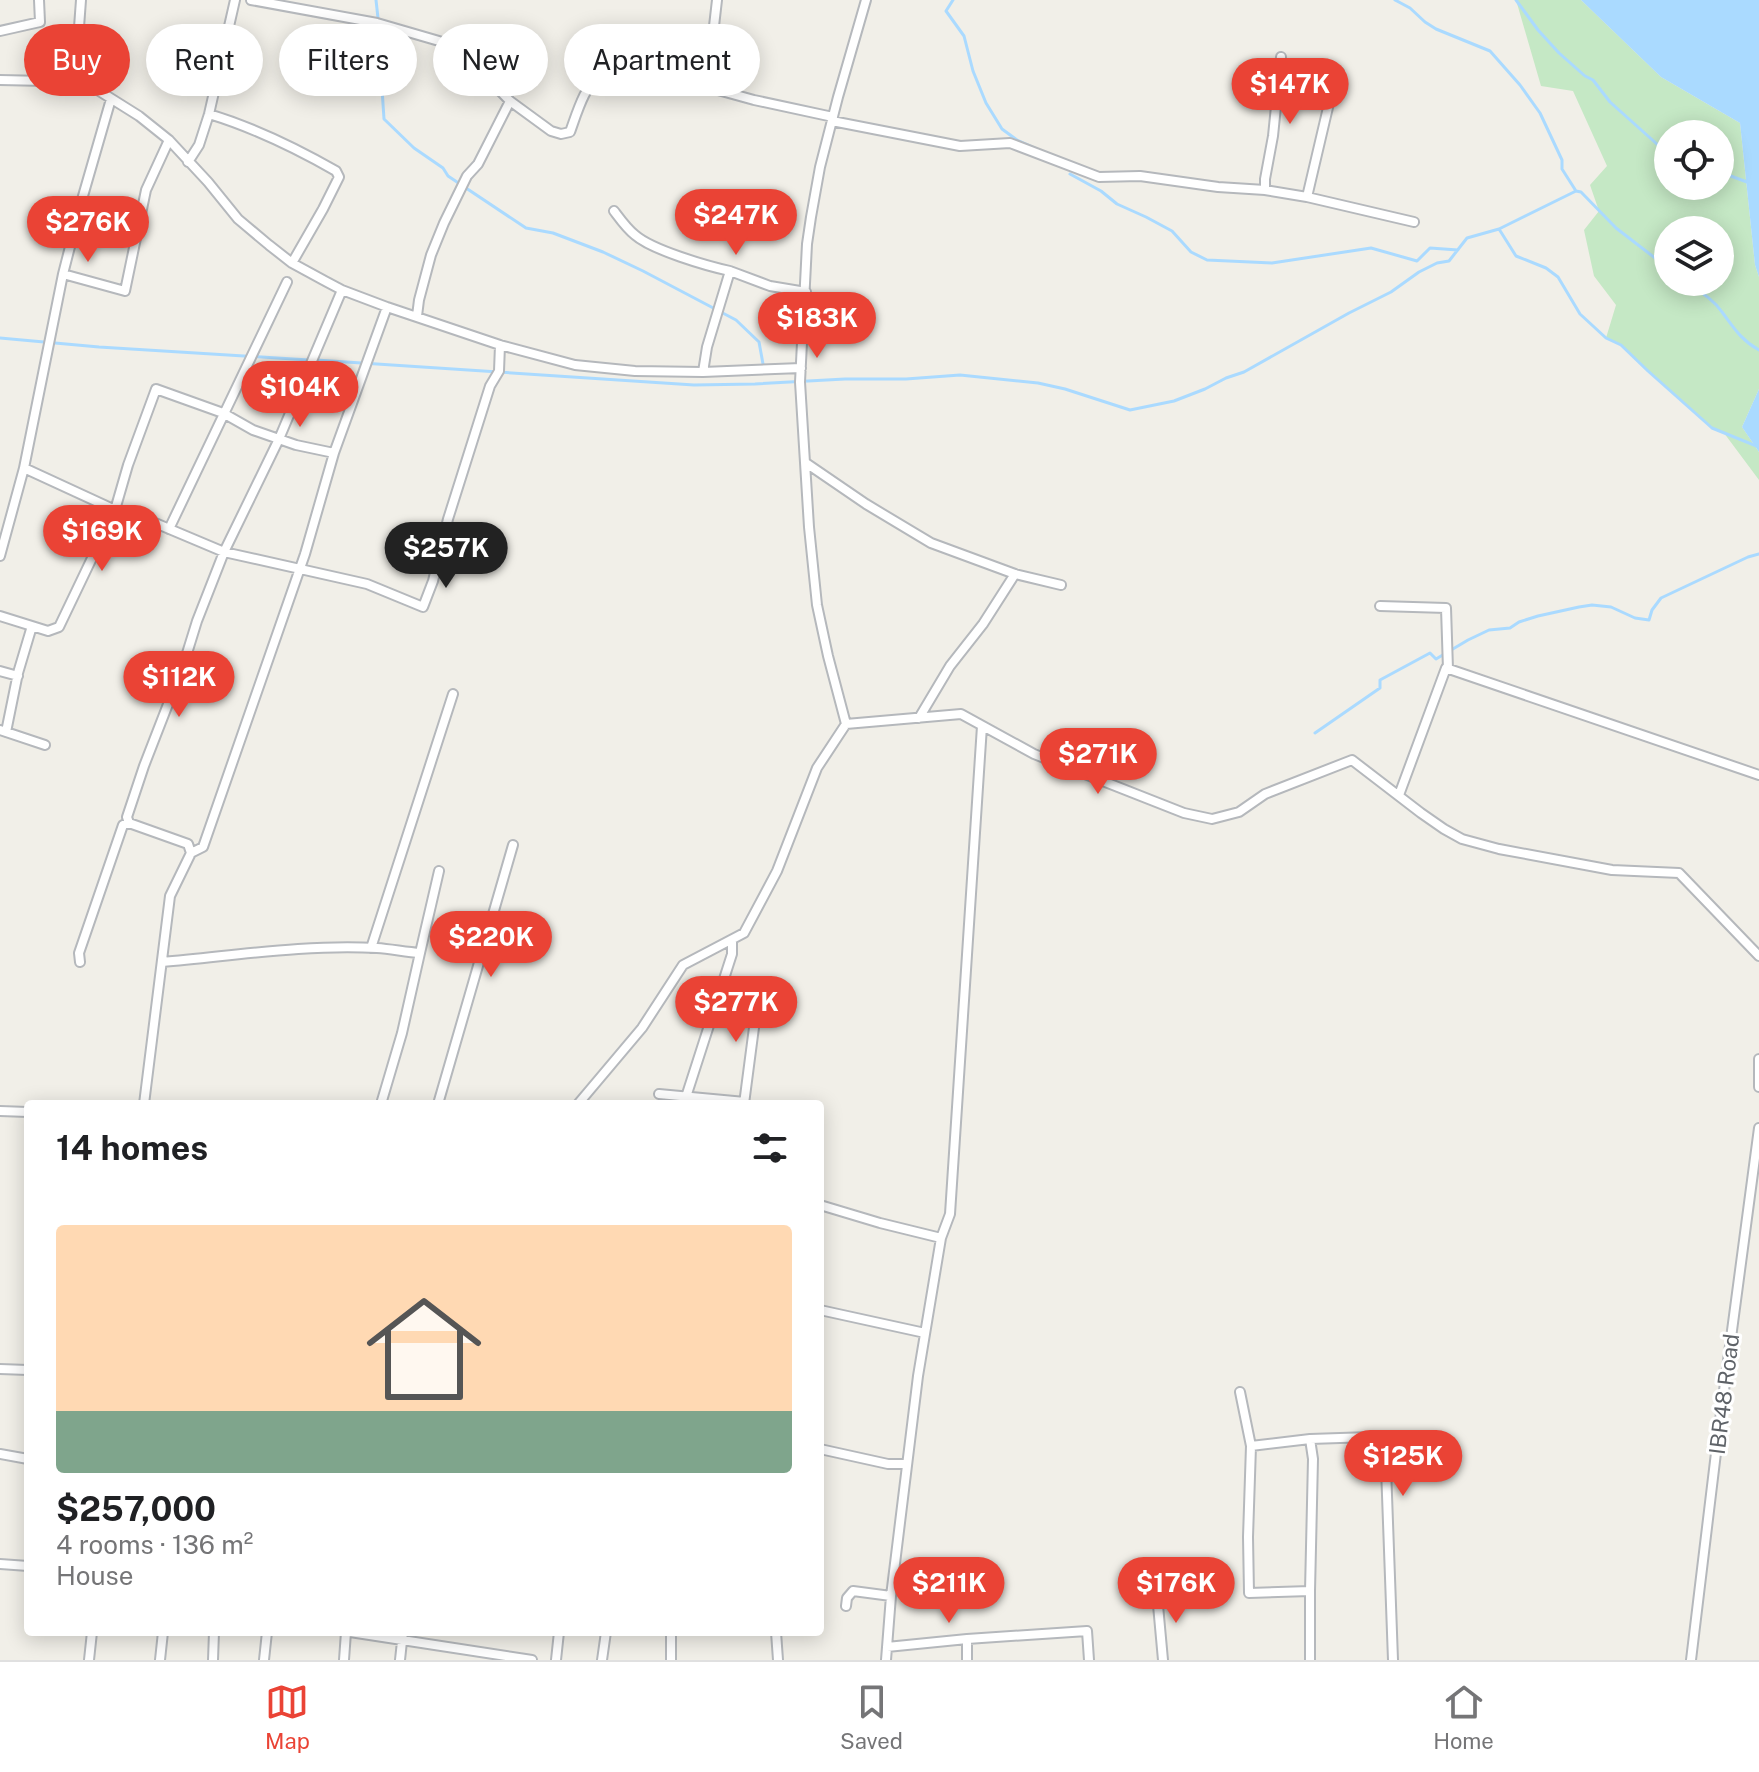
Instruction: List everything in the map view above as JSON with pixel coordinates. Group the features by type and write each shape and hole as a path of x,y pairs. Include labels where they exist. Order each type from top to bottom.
{"street":[{"path":"0,31 40,22 39,0"},
{"path":"79,24 81,0"},
{"path":"188,162 199,145 209,114 235,0"},
{"path":"251,0 377,23 439,41 462,52 510,101 551,131 561,134 570,132 585,96"},
{"path":"714,24 717,0"},
{"path":"581,1100 642,1028 683,965 744,933 777,871 817,768 846,724 817,605 809,527 801,368 811,217 832,119 866,0"},
{"path":"1265,190 1281,57"},
{"path":"1307,197 1339,72"},
{"path":"0,80 74,83 96,89 139,116 169,140 238,219 292,263 342,290 387,307 500,345 575,365 635,371 703,372 801,368"},
{"path":"740,96 960,146 1010,143 1099,177 1140,176 1265,190 1414,222"},
{"path":"0,556 24,468 63,274 111,99"},
{"path":"417,316 431,255 444,223 510,101"},
{"path":"209,114 280,140 336,171 339,177 292,263"},
{"path":"63,274 125,291 146,190 169,140"},
{"path":"614,211 635,236 653,246 770,286 806,292"},
{"path":"703,372 707,347 730,271"},
{"path":"169,529 287,282"},
{"path":"129,823 127,817 144,766 224,552 279,439 342,290"},
{"path":"145,1100 170,896 191,853 203,847 299,569 334,453 387,307"},
{"path":"24,468 115,510 148,520 224,552 367,584 423,607 490,386 499,371 500,345"},
{"path":"0,616 48,631 59,627 115,510 156,389 223,413 253,430 296,445 334,453"},
{"path":"806,463 931,543 1015,574 1061,585"},
{"path":"919,718 950,666 983,624 1015,574"},
{"path":"1380,606 1446,608 1448,669"},
{"path":"32,626 3,731 45,745"},
{"path":"1448,669 1759,775"},
{"path":"1399,795 1448,669"},
{"path":"0,671 18,676"},
{"path":"371,948 453,694"},
{"path":"846,724 961,714 1034,754 1184,813 1212,819 1239,812 1265,794 1352,760 1462,839 1601,868 1679,873 1759,956"},
{"path":"886,1660 891,1596 925,1333 941,1238 950,1214 952,1196 982,726"},
{"path":"80,962 79,953 123,825 129,823 188,844 191,853"},
{"path":"439,1100 513,845"},
{"path":"382,1100 402,1033 439,871"},
{"path":"686,1097 732,954 732,940"},
{"path":"162,962 253,952 345,947 420,953"},
{"path":"719,991 758,997 744,1100"},
{"path":"1759,1059 1759,1087"},
{"path":"659,1094 715,1100"},
{"path":"0,1111 24,1112"},
{"name":"IBR48 Road","path":"1691,1660 1759,1128"},
{"path":"824,1206 941,1238"},
{"path":"824,1311 925,1333"},
{"path":"0,1369 24,1370"},
{"path":"1240,1392 1251,1446 1249,1593 1310,1591"},
{"path":"1251,1446 1310,1439 1370,1437 1385,1440 1393,1660"},
{"path":"1310,1439 1313,1459 1310,1660"},
{"path":"824,1450 888,1464 907,1464"},
{"path":"0,1454 24,1458"},
{"path":"0,1564 24,1566"},
{"path":"846,1606 847,1598 853,1591 891,1596"},
{"path":"1157,1594 1163,1660"},
{"path":"887,1647 1087,1631 1089,1660"},
{"path":"89,1660 92,1636"},
{"path":"160,1660 163,1636"},
{"path":"213,1660 214,1636"},
{"path":"264,1660 267,1636"},
{"path":"344,1660 347,1636"},
{"path":"400,1660 403,1636 458,1649 532,1660"},
{"path":"556,1660 559,1636"},
{"path":"602,1660 605,1636"},
{"path":"671,1636 671,1660"},
{"path":"776,1636 778,1660"},
{"path":"967,1639 967,1660"},
{"path":"457,1660 458,1649"}],"green space":[{"path":"1516,0 1581,0 1661,77 1740,123 1755,265 1759,277 1759,389 1742,427 1759,452 1759,480 1724,433 1712,428 1621,345 1606,338 1616,305 1594,276 1584,230 1599,211 1590,185 1607,166 1573,91 1541,86"}],"water":[{"path":"1581,0 1759,0 1759,277 1755,265 1740,123 1661,77"},
{"path":"1759,389 1759,452 1742,427"}],"waterway":[{"path":"376,0 378,18"},
{"path":"953,0 946,11 964,36 986,103 1002,129 1037,149"},
{"path":"1395,0 1436,29 1490,51 1540,113 1562,160 1562,169 1576,191"},
{"path":"1516,0 1559,53 1593,80 1610,102 1654,141"},
{"path":"382,96 384,119 414,148 443,168 448,176 526,228 553,233 603,252 736,320 759,342 763,364"},
{"path":"1070,174 1117,204 1172,231 1191,252 1207,260 1272,263 1371,248 1417,261 1430,248 1458,250"},
{"path":"1734,177 1747,182"},
{"path":"316,360 694,385 960,375 1038,383 1130,410 1174,401 1244,372 1391,292 1419,272 1449,261 1467,238 1499,229 1576,191 1581,192 1616,228 1654,257"},
{"path":"1499,229 1516,256 1546,268 1558,277 1580,314 1606,338 1621,345 1712,428 1759,447"},
{"path":"1706,296 1743,338 1759,350"},
{"path":"0,338 309,360"},
{"path":"1315,733 1380,688 1380,680 1430,653 1436,659 1489,630 1510,628 1538,616 1592,605 1611,607 1635,618 1649,620 1661,598 1759,554"}]}
